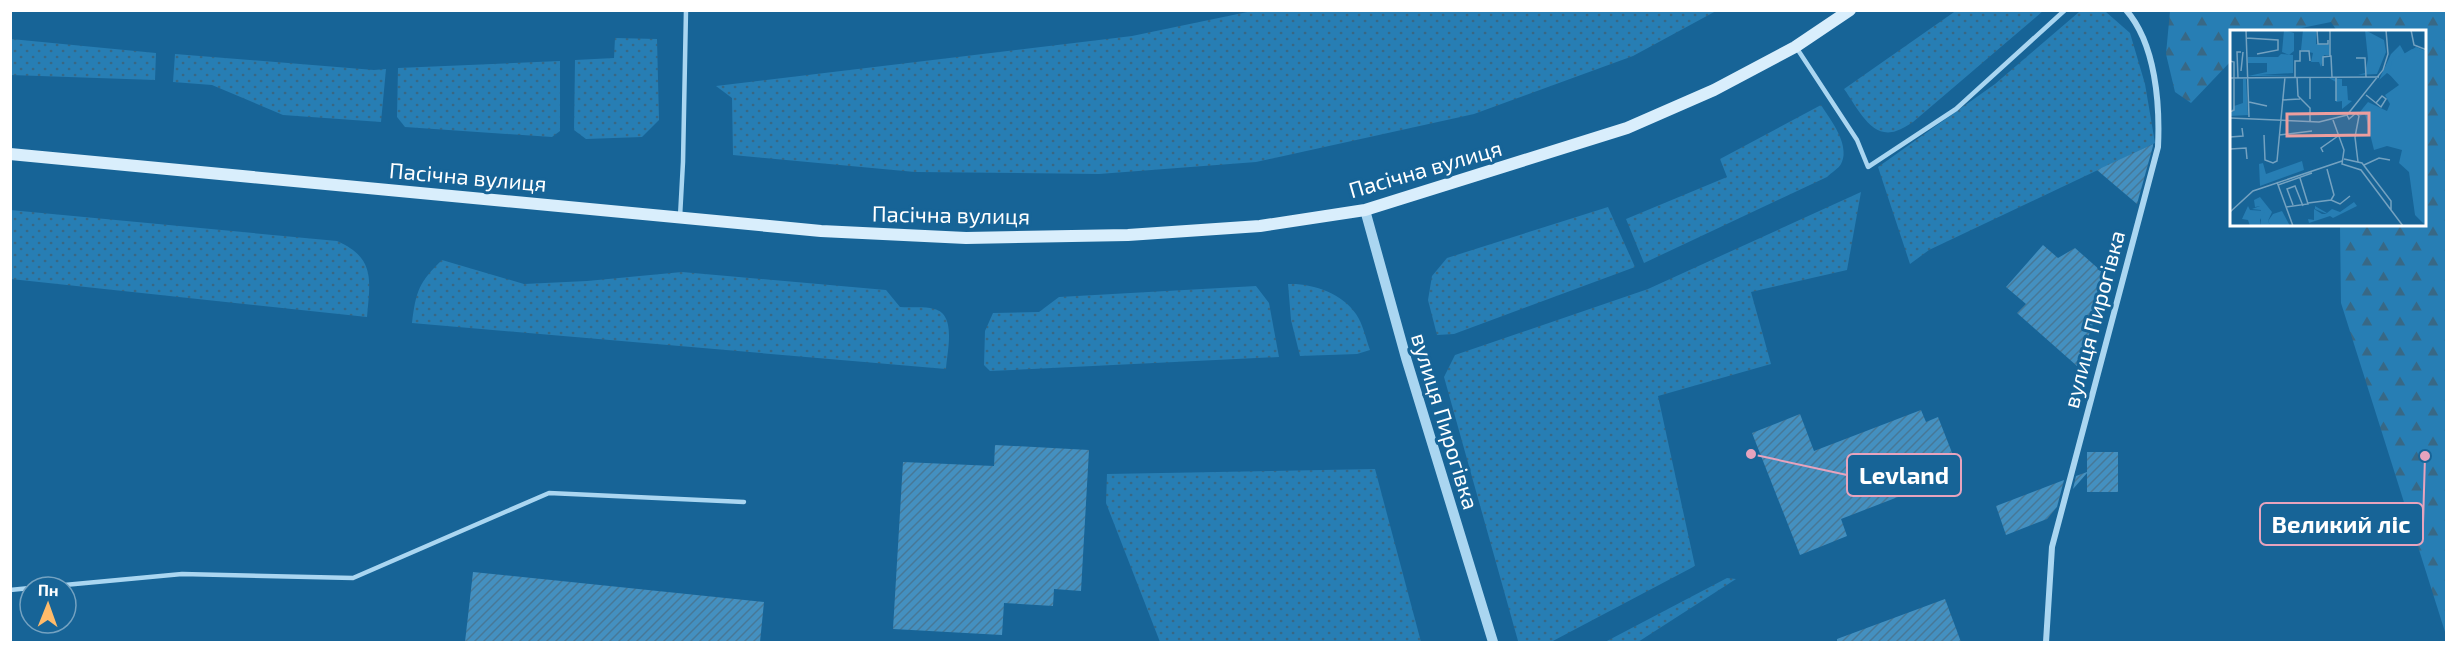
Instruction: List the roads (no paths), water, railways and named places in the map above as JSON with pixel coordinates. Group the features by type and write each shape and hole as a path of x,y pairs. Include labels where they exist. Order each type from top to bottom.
{"main road":[{"name":"Пасічна вулиця","path":"10,154 821,231 966,238 1128,235 1260,226 1365,210 1627,128 1714,90 1796,47 1850,10"}],"street":[{"name":"вулиця Пирогівка","path":"2046,642 2052,547 2158,147 2159,113 2154,75 2144,43 2126,10"},
{"name":"вулиця Пирогівка","path":"1365,210 1406,358 1492,642"}],"lane":[{"path":"680,217 686,10"},
{"path":"1796,47 1857,140 1868,167 1956,109 2065,10"},
{"path":"78,584 182,574 353,578 549,493 744,502"}],"place":[{"name":"Levland","path":"1751,454"},
{"name":"Великий ліс","path":"2425,456"}]}
